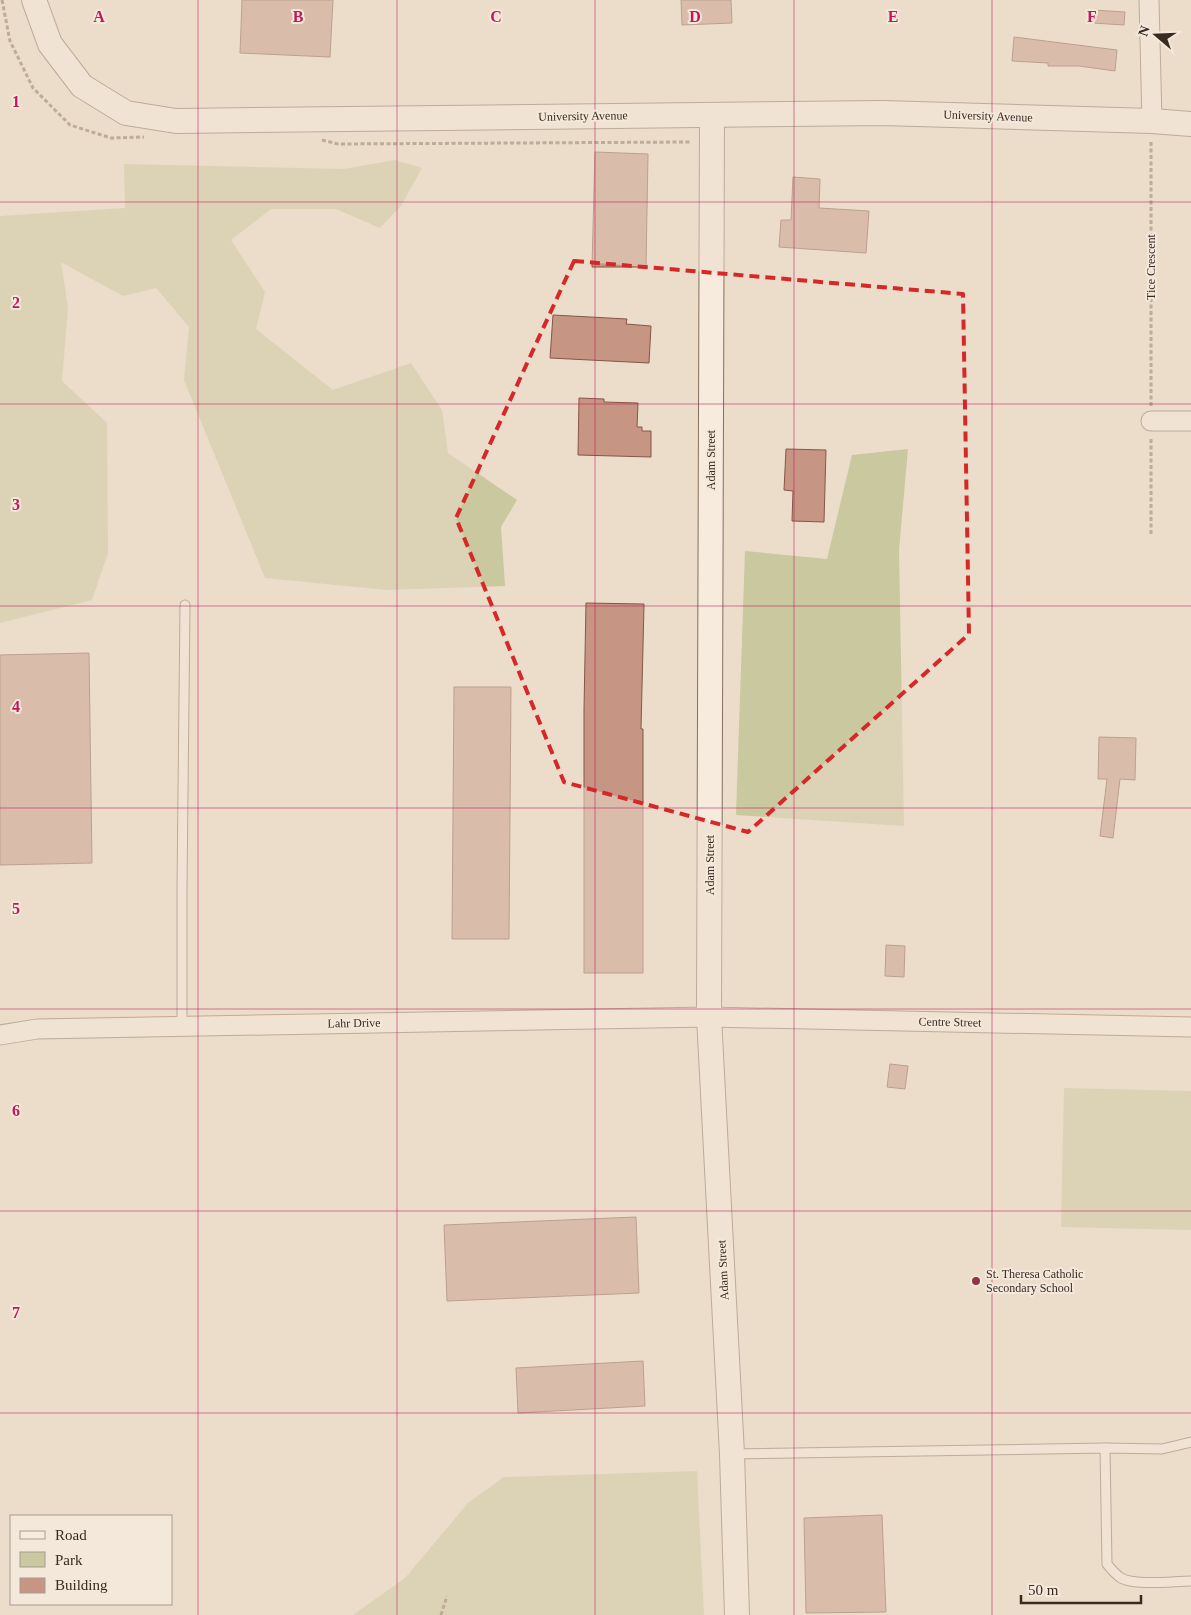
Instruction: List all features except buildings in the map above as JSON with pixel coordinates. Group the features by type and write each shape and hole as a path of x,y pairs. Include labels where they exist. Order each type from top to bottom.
{"street":[{"name":"University Avenue","path":"34,0 50,44 82,86 126,113 176,121 883,113 1152,121 1191,124"},
{"path":"1149,0 1152,121"},
{"name":"Adam Street","path":"712,115 709,1017 732,1454 737,1615"},
{"path":"1151,421 1191,421"},
{"name":"Lahr Drive","path":"0,1035 37,1029 709,1017"},
{"name":"Centre Street","path":"709,1017 1191,1027"}],"lane":[{"path":"182,1026 185,605"},
{"path":"732,1454 1105,1448 1162,1449 1191,1442"},
{"path":"1105,1448 1107,1564 1122,1578 1134,1582 1191,1581"}],"path":[{"name":"Tice Crescent","path":"1151,534 1152,121"},
{"path":"441,1615 447,1596"}],"highlighted area":[{"path":"574,261 963,294 969,634 748,832 564,782 456,518"}],"green space":[{"path":"395,160 422,168 401,206 380,228 336,209 271,209 231,240 265,292 256,329 333,390 411,363 442,410 448,453 517,500 501,527 505,586 387,590 265,578 184,380 189,327 156,288 123,296 61,262 68,308 62,381 107,423 108,553 92,600 0,623 0,216 125,208 124,164 344,169"},
{"path":"908,449 899,550 904,826 736,815 745,551 827,559 852,455"},
{"path":"1064,1088 1191,1091 1191,1230 1061,1227"},
{"path":"697,1471 704,1615 353,1615 405,1578 468,1503 504,1477"}],"place":[{"name":"St. Theresa Catholic Secondary School","path":"976,1281"}]}
